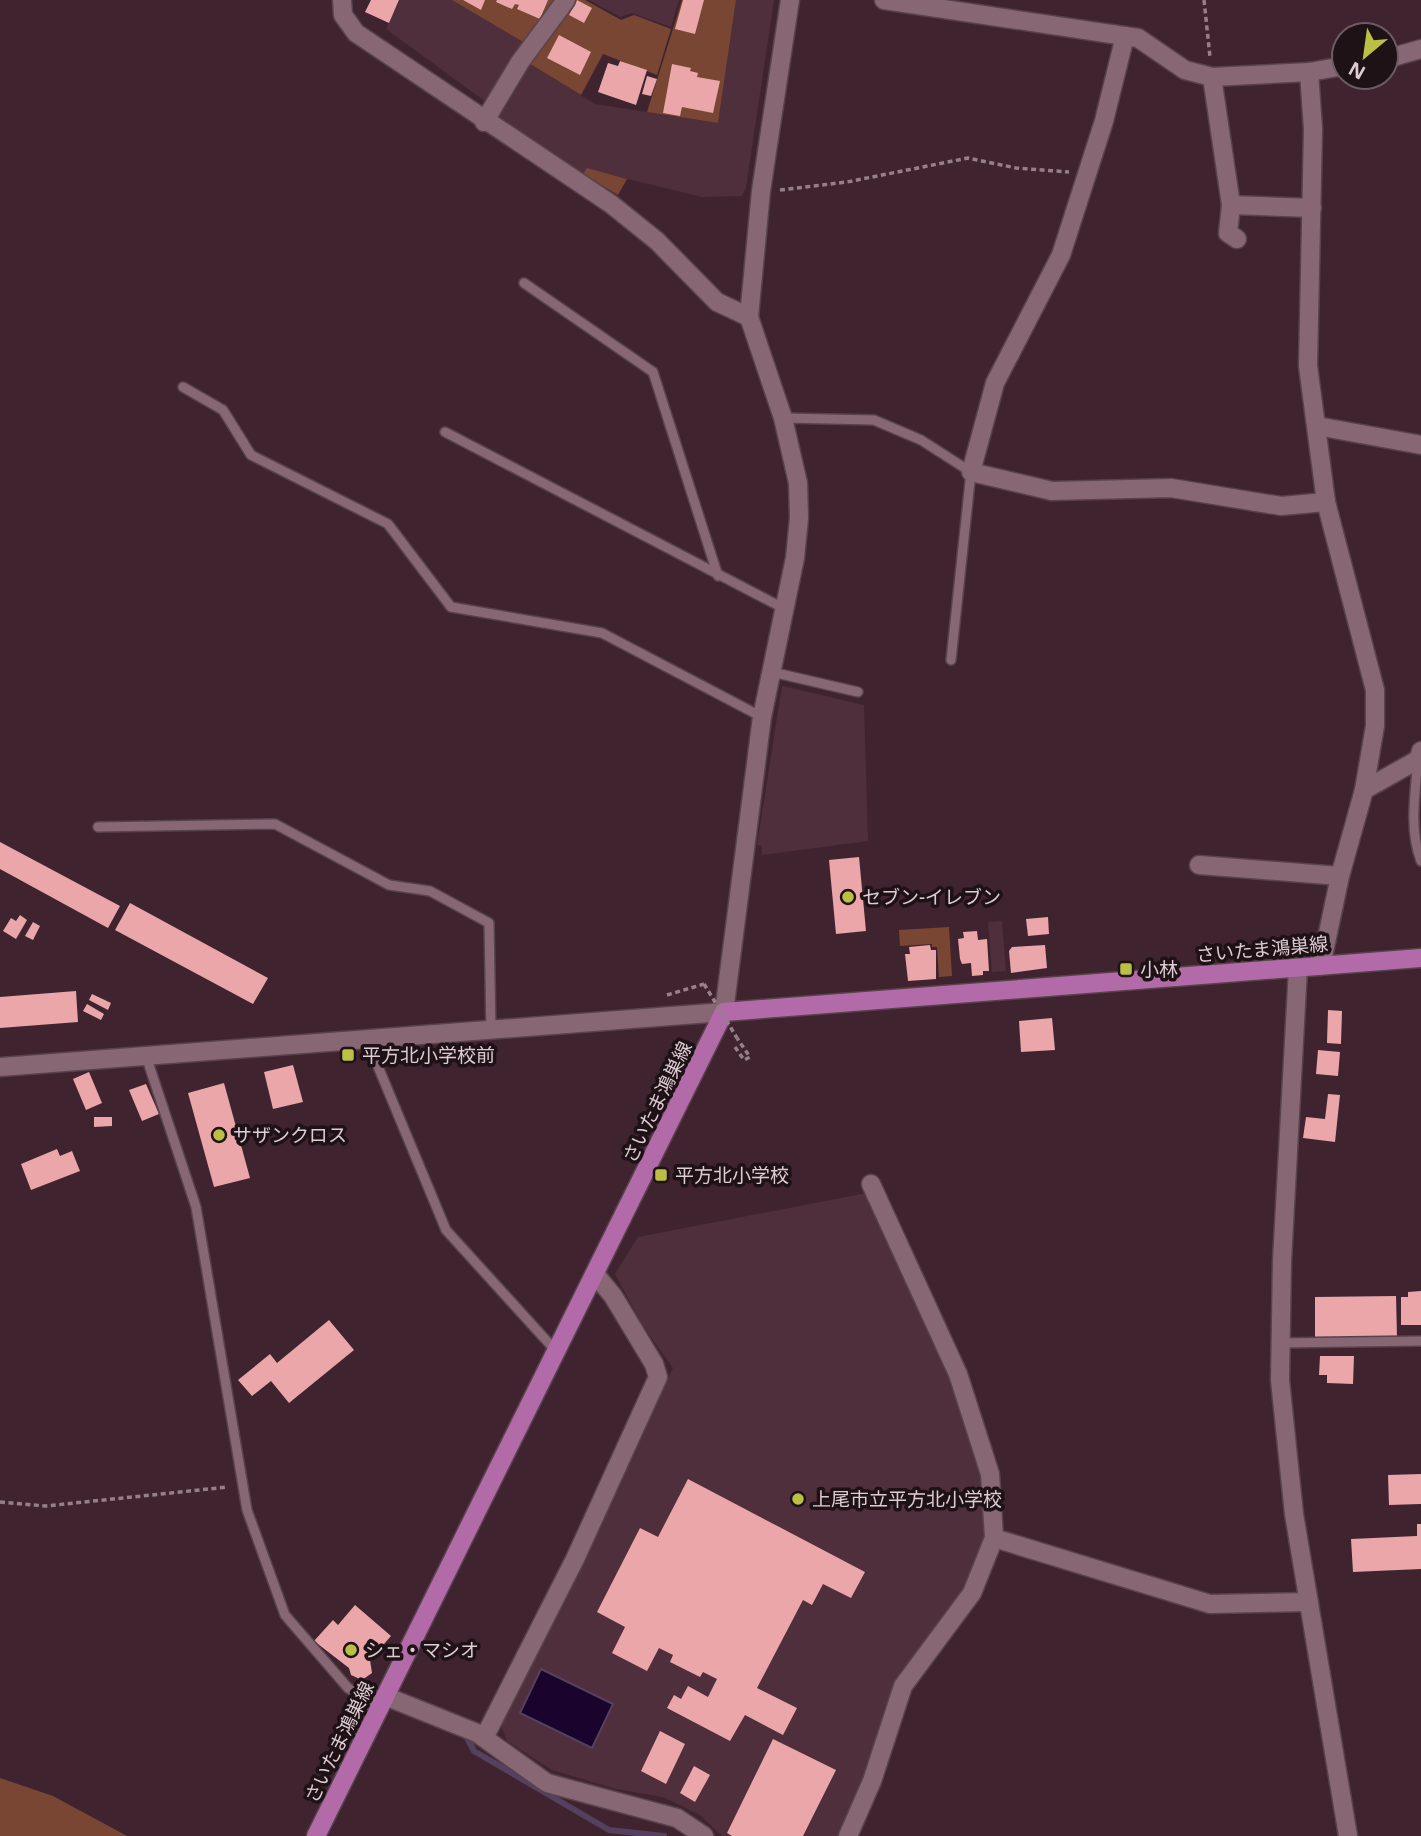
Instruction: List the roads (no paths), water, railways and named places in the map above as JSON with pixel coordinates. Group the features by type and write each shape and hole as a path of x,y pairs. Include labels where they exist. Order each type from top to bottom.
{"main road":[{"name":"さいたま鴻巣線","path":"316,1836 724,1013 1421,958"}],"street":[{"path":"342,0 343,15 356,33 484,122 620,211 657,242 717,302 749,317"},
{"path":"484,122 520,62 566,0"},
{"path":"0,1067 724,1013 762,717 785,609 799,518 798,483 783,418 749,317 761,191 790,0"},
{"path":"884,0 1138,38 1185,70 1212,77 1330,68"},
{"path":"1125,36 1088,174 1051,279 995,383 971,471 1052,491 1152,487 1281,506 1326,502"},
{"path":"1400,55 1421,49"},
{"path":"1309,72 1312,208 1308,366 1326,502 1375,690 1375,726 1364,790 1340,876 1321,965"},
{"path":"1212,77 1231,205 1228,233 1237,239"},
{"path":"1231,205 1312,208"},
{"path":"1317,426 1421,445"},
{"path":"1364,790 1420,755"},
{"path":"1199,865 1340,876"},
{"path":"1298,968 1279,1343 1285,1436 1309,1602 1348,1836"},
{"path":"848,1836 872,1781 903,1686 972,1593 994,1538 990,1474 958,1374 871,1184"},
{"path":"484,1738 575,1559 657,1377 654,1364 613,1296 595,1273"},
{"path":"994,1538 1210,1604 1309,1602"},
{"path":"385,1696 484,1738 547,1783 704,1836"}],"lane":[{"path":"524,283 653,372 718,576"},
{"path":"183,387 223,410 251,455 388,524 451,607 602,633 762,717"},
{"path":"783,418 874,420 921,440 971,471 951,660"},
{"path":"445,432 785,609"},
{"path":"772,672 858,692"},
{"path":"1420,755 1415,829 1416,846 1421,861"},
{"path":"98,827 275,824 389,884 430,891 489,923 491,1031"},
{"path":"367,1040 446,1230 555,1350"},
{"path":"146,1056 196,1207 247,1510 285,1615 348,1688 371,1701 385,1696"},
{"path":"1279,1343 1421,1341"}],"waterway":[{"path":"465,1734 474,1751 609,1830 664,1836"}],"place":[{"name":"セブン-イレブン","path":"848,897"},
{"name":"小林","path":"1126,969"},
{"name":"平方北小学校前","path":"348,1055"},
{"name":"サザンクロス","path":"219,1135"},
{"name":"平方北小学校","path":"661,1175"},
{"name":"上尾市立平方北小学校","path":"798,1499"},
{"name":"シェ・マシオ","path":"351,1650"}]}
